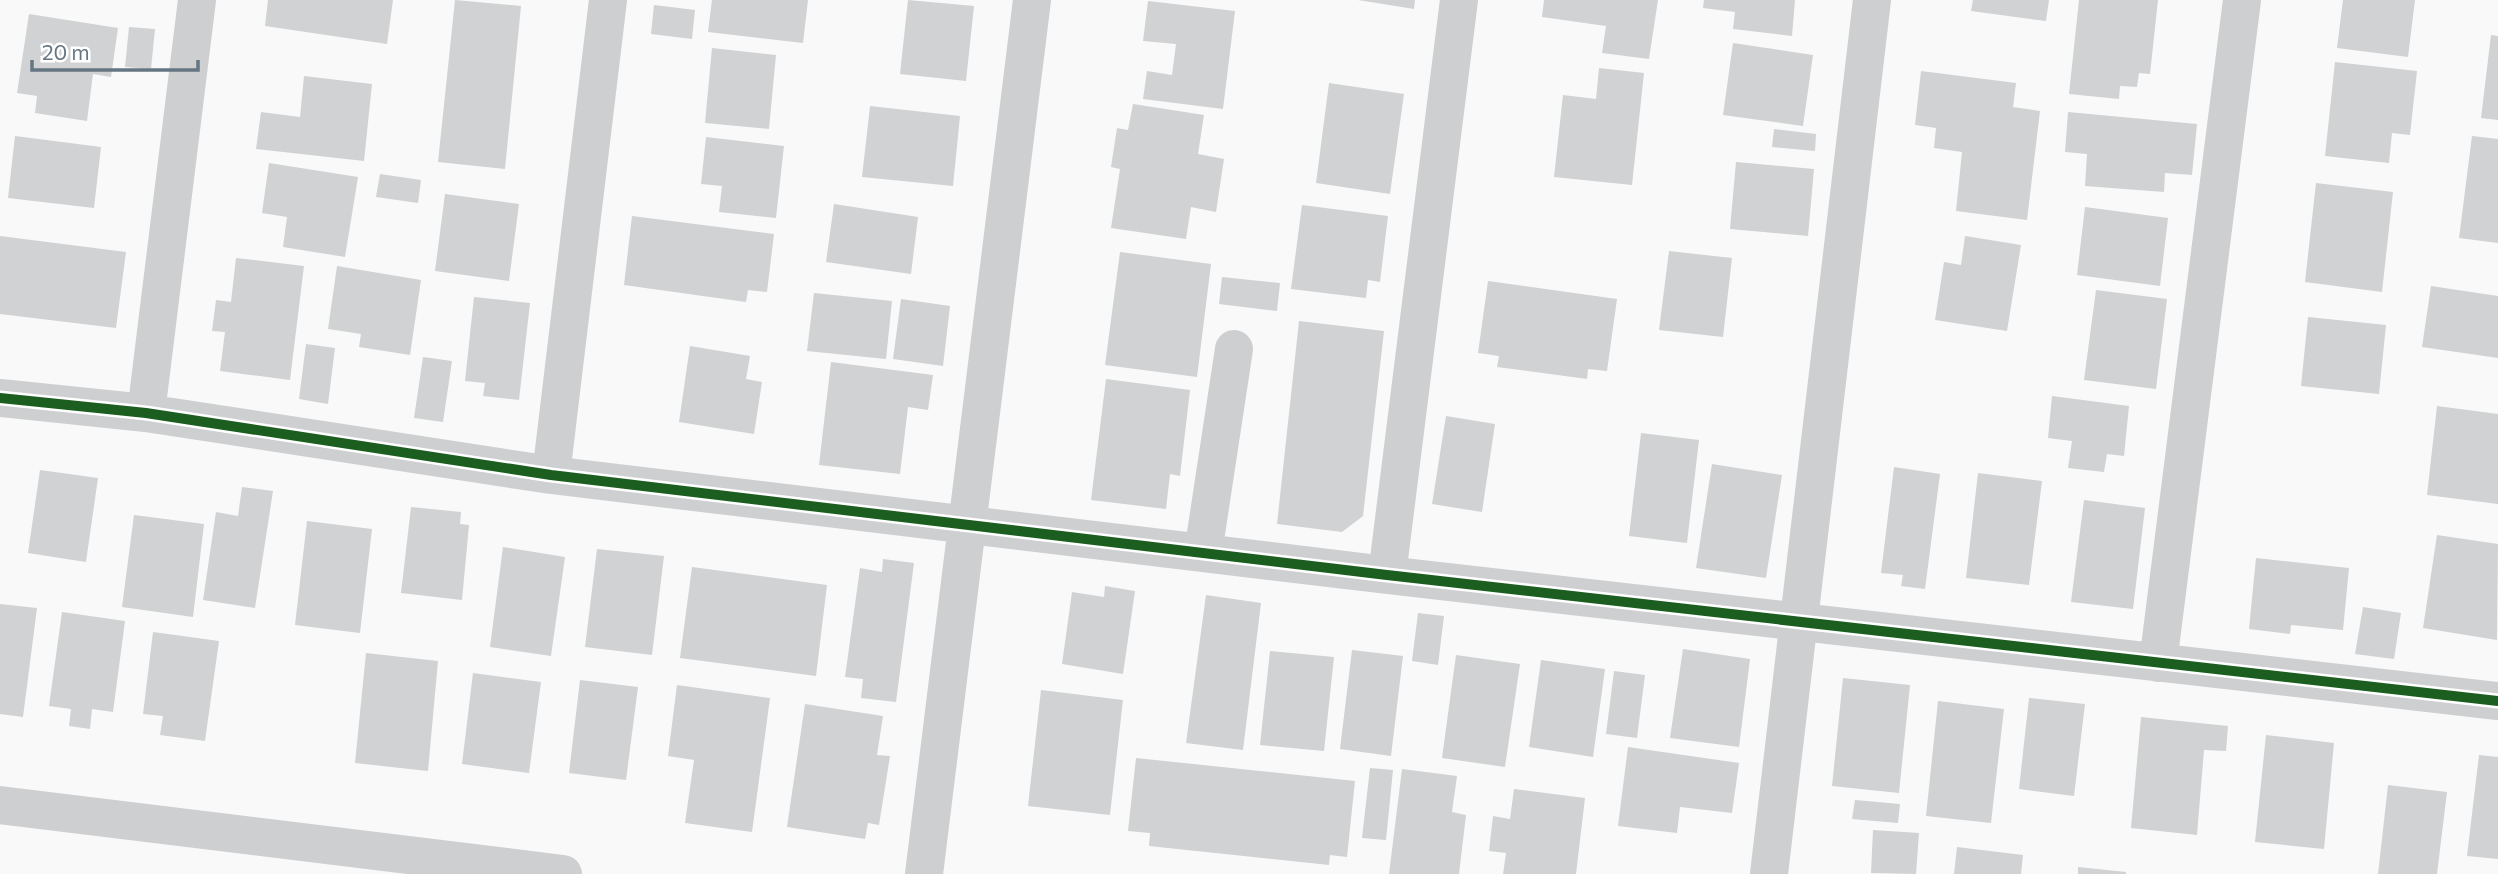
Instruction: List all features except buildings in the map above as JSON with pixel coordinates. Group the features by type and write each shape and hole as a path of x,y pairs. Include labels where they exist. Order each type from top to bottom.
{"street":[{"path":"146,413 197,0"},
{"path":"551,475 608,0"},
{"path":"924,874 965,525 1032,0"},
{"path":"1387,575 1459,0"},
{"path":"1769,874 1872,0"},
{"path":"2158,663 2242,0"},
{"path":"1203,553 1234,349"},
{"path":"0,398 146,413 551,475 1387,575 2498,701"},
{"path":"0,805 504,870 563,874"}],"cycle path":[{"path":"0,398 146,413 551,475 1387,575 2498,701"}]}
